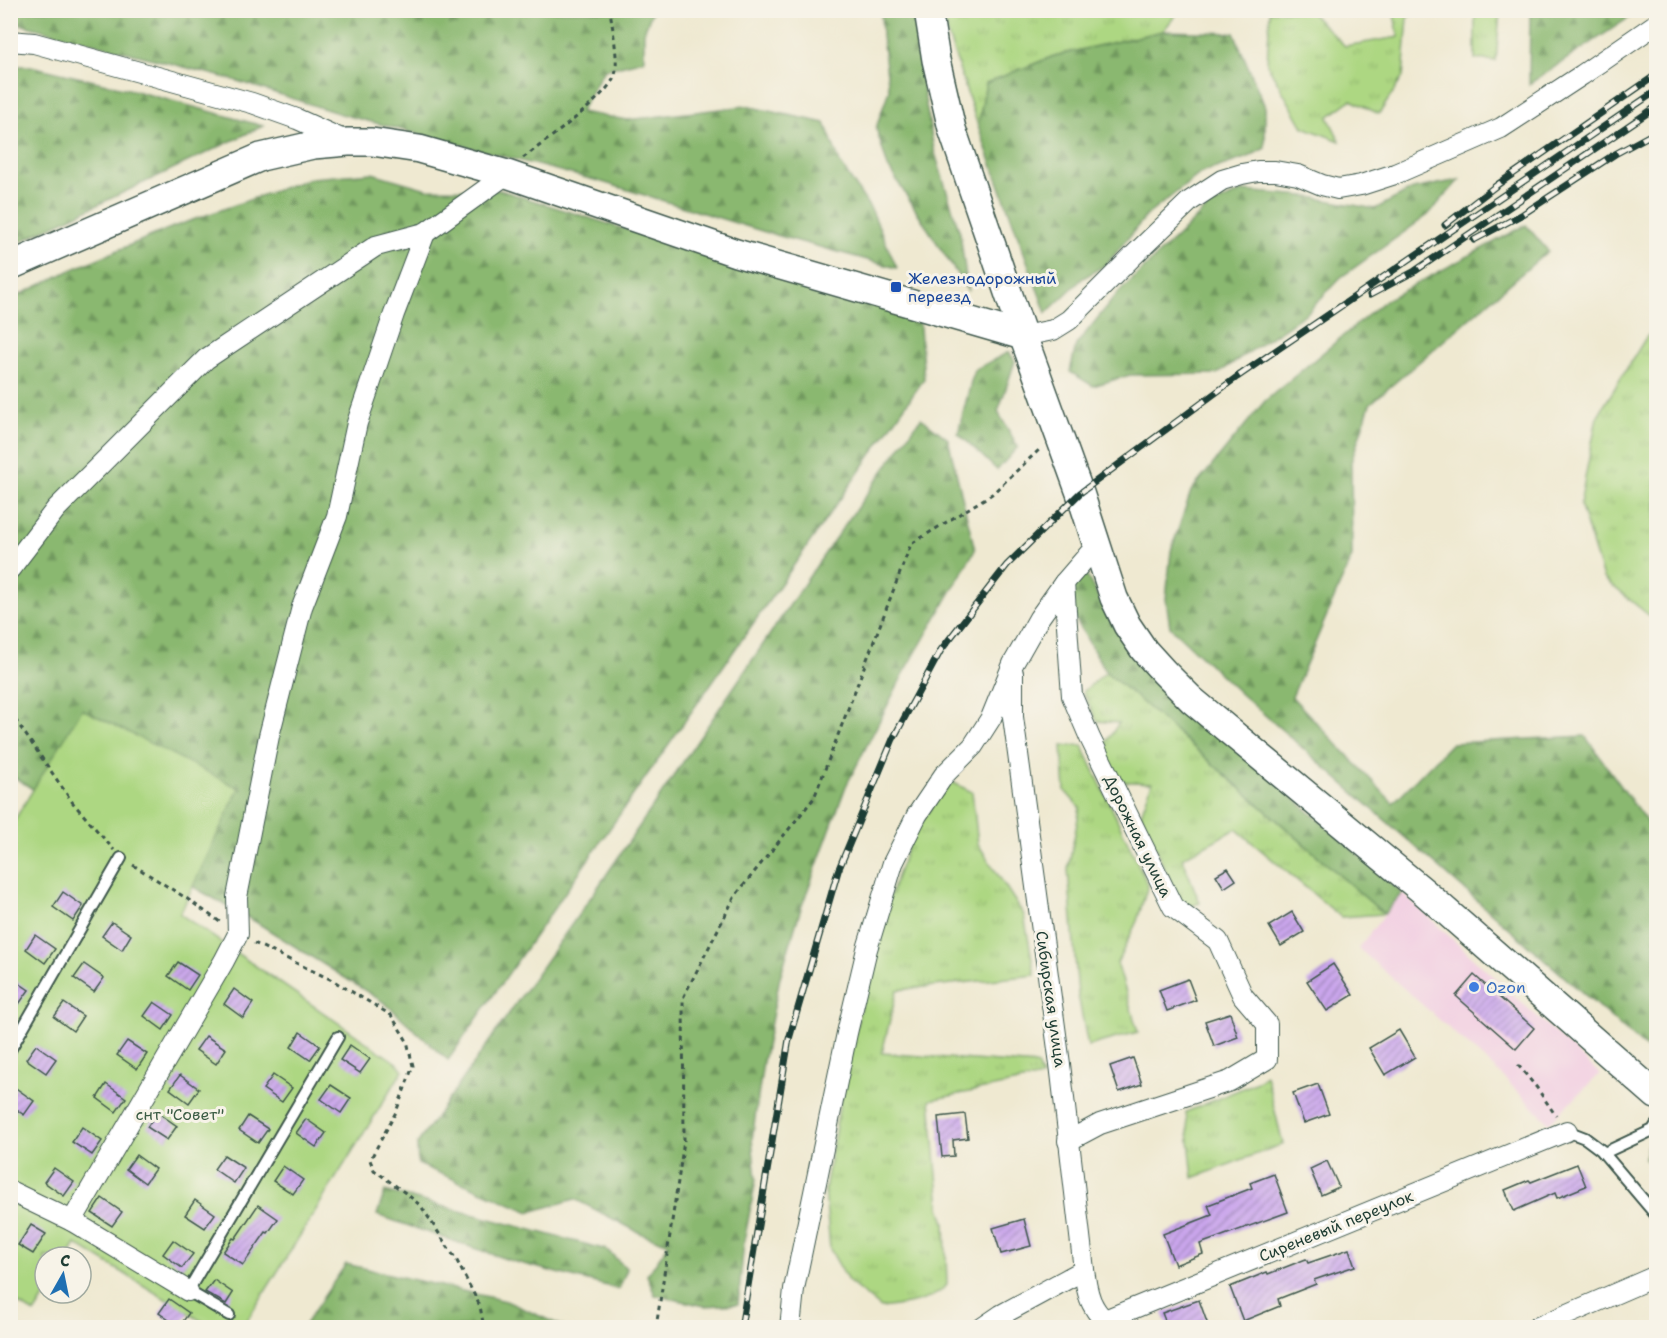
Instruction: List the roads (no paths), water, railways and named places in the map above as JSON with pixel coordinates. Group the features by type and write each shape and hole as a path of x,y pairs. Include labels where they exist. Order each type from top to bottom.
{"main road":[{"path":"928,10 939,78 952,129 1080,493 1111,591 1127,625 1154,662 1185,693 1423,891 1656,1095"},
{"path":"10,266 261,157 313,145 372,142 407,147 507,174 736,253 1023,336"}],"street":[{"path":"1023,336 1053,330 1069,320 1190,201 1222,180 1242,174 1275,171 1338,189 1395,174 1501,128 1656,24"},
{"path":"10,41 34,43 252,104 297,119 348,142"},
{"path":"10,569 56,509 206,359 376,246 424,233 507,174"},
{"path":"72,1221 224,962 238,934 237,897 269,736 302,607 337,516 357,423 424,233"},
{"path":"790,1328 794,1289 847,1033 867,949 892,863 917,815 944,774 973,746 991,717 1013,664 1039,618 1064,583 1096,546"},
{"name":"Дорожная улица","path":"1064,583 1072,696 1090,738 1173,907 1218,941 1243,996 1267,1023 1268,1059 1230,1081 1100,1124 1068,1140"},
{"name":"Сибирская улица","path":"1013,664 1014,717 1060,1064 1084,1270 1088,1293 1094,1308 1106,1324"},
{"name":"Сиреневый переулок","path":"1106,1324 1567,1131"},
{"path":"10,1191 72,1221 188,1291"},
{"path":"982,1328 1001,1315 1084,1270"},
{"path":"1536,1328 1656,1276"}],"lane":[{"path":"10,1050 121,858"},
{"path":"229,1315 188,1291 338,1037"},
{"path":"1604,1153 1653,1130 1656,1125"},
{"path":"1567,1131 1585,1138 1604,1153 1656,1215"}],"railway":[{"path":"1445,225 1497,185 1656,75"},
{"path":"741,1328 789,1039 838,871 893,739 941,650 1007,565 1080,493 1237,377 1656,91"},
{"path":"1370,295 1415,271 1656,107"},
{"path":"1474,240 1523,214 1615,154 1656,132"}],"place":[{"name":"Железнодорожный переезд","path":"896,287"},
{"name":"Ozon","path":"1474,987"}],"park label":[{"name":"снт \"Совет\"","path":"180,1114"}]}
